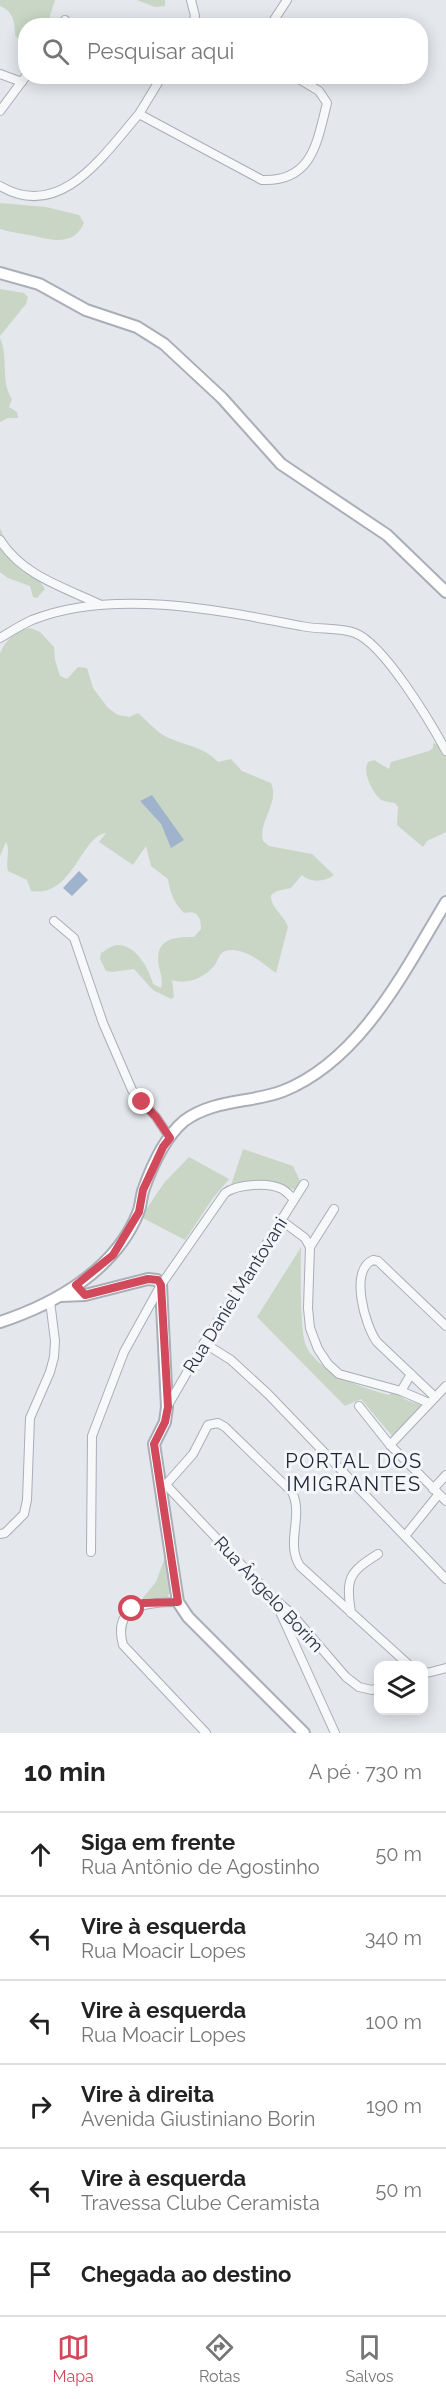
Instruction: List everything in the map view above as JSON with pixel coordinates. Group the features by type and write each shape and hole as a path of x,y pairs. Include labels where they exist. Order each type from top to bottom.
{"street":[{"path":"191,0 194,18"},
{"path":"275,18 286,0"},
{"path":"0,74 18,78"},
{"path":"0,111 20,84"},
{"path":"0,186 21,194 40,196 73,185 101,158 139,114 157,84"},
{"path":"139,114 262,180 275,181 295,175 317,145 327,103 319,91 307,84"},
{"path":"0,273 39,284 86,310 137,327 164,344 222,398 281,464 387,535 446,592"},
{"path":"0,540 8,552 31,573 100,604"},
{"path":"65,610 71,591"},
{"path":"0,638 31,621 65,610 110,603 181,607 252,615 304,627 356,633 383,656 430,722 446,751"},
{"path":"0,1322 40,1307 76,1285 113,1255 139,1212 143,1190 163,1147 185,1121 215,1106 281,1092 311,1078 340,1056 381,1006 446,902"},
{"path":"54,921 74,938 103,1023 132,1090 156,1117 170,1138"},
{"name":"Rua Daniel Mantovani","path":"168,1407 204,1342 282,1221 293,1198 304,1184"},
{"path":"91,1552 92,1436 124,1352 161,1285 225,1193 233,1187 260,1185 280,1188 293,1198"},
{"path":"334,1209 310,1247 308,1308 310,1328 318,1349 328,1364 339,1374 432,1400"},
{"path":"282,1221 305,1238 310,1247"},
{"path":"432,1400 411,1374 370,1333 362,1304 362,1273 365,1265 378,1261 446,1326"},
{"path":"55,1298 85,1295 148,1279 158,1280 161,1285 168,1407 165,1422 154,1444 164,1487 178,1602 188,1617 304,1733"},
{"path":"76,1285 85,1295"},
{"path":"0,1534 5,1533 24,1514 26,1507 30,1419 54,1357 55,1298"},
{"path":"40,1307 54,1328"},
{"path":"204,1342 231,1360 268,1394 446,1579"},
{"path":"401,1391 411,1374"},
{"path":"390,1445 446,1386"},
{"path":"359,1406 390,1445 446,1501"},
{"path":"164,1487 193,1454 208,1425 218,1422 292,1492 296,1499 293,1549 300,1566 405,1661"},
{"path":"405,1536 446,1475"},
{"name":"Rua Ângelo Borim","path":"164,1487 274,1599 290,1612 346,1677 359,1687 374,1689"},
{"path":"351,1613 348,1587 350,1576 359,1566 378,1554"},
{"path":"274,1599 335,1733"},
{"path":"178,1602 143,1603 132,1609 125,1618 122,1629 123,1645 206,1733"},
{"path":"428,1673 446,1668"}],"green space":[{"path":"0,0 55,0 49,18 18,18 18,39 15,35 12,18 8,11 0,6"},
{"path":"137,0 165,0 165,6 155,7"},
{"path":"0,203 46,207 79,215 84,223 74,236 60,240 7,231 0,229"},
{"path":"0,289 24,293 28,297 26,304 0,336"},
{"path":"0,338 4,353 6,385 12,399 9,407 17,412 18,418 8,418 0,422"},
{"path":"0,528 9,545 45,589 37,598 33,597 30,586 8,578 0,572"},
{"path":"30,628 40,632 54,647 60,676 67,679 78,667 87,668 93,688 108,708 118,715 129,717 138,713 170,739 206,752 218,762 231,759 242,771 271,783 273,798 263,826 263,841 269,846 312,854 334,875 318,881 302,875 291,888 271,895 273,903 288,927 276,973 246,953 225,951 214,966 200,977 183,982 172,980 174,997 171,999 153,990 134,969 106,971 100,959 101,953 114,945 125,946 137,954 149,972 153,984 161,988 158,959 161,946 176,938 194,937 201,929 197,915 192,912 184,913 173,897 168,879 151,866 146,846 133,865 99,842 106,833 97,837 66,877 45,891 31,891 27,880 8,871 6,842 0,856 0,653 12,636","holes":["140,801 184,840 164,832 161,824"]},
{"path":"433,743 446,747 446,832 427,841 423,847 397,825 398,807 395,803 383,801 377,796 369,781 366,766 368,762 374,760 389,769 391,762 429,751 433,748"},
{"path":"243,1149 293,1166 300,1181 296,1190 255,1182 231,1185"},
{"path":"189,1157 229,1179 213,1198 185,1240 141,1217 164,1183"},
{"path":"301,1247 301,1299 304,1340 307,1348 322,1365 343,1379 389,1395 393,1391 406,1400 422,1405 393,1437 361,1399 345,1406 257,1317"},
{"path":"165,1557 170,1582 168,1597 142,1599 156,1582"}],"water":[{"path":"152,795 184,840 171,848 161,824 140,801"},
{"path":"79,871 88,880 72,896 63,888"}],"district":[{"name":"PORTAL DOS IMIGRANTES","path":"354,1472"}],"route":[{"path":"132,1609 143,1603 178,1602 154,1444 165,1422 168,1407 161,1285 158,1280 148,1279 85,1295 76,1285 113,1255 139,1212 143,1190 163,1147 170,1138 156,1117 142,1102"}]}
